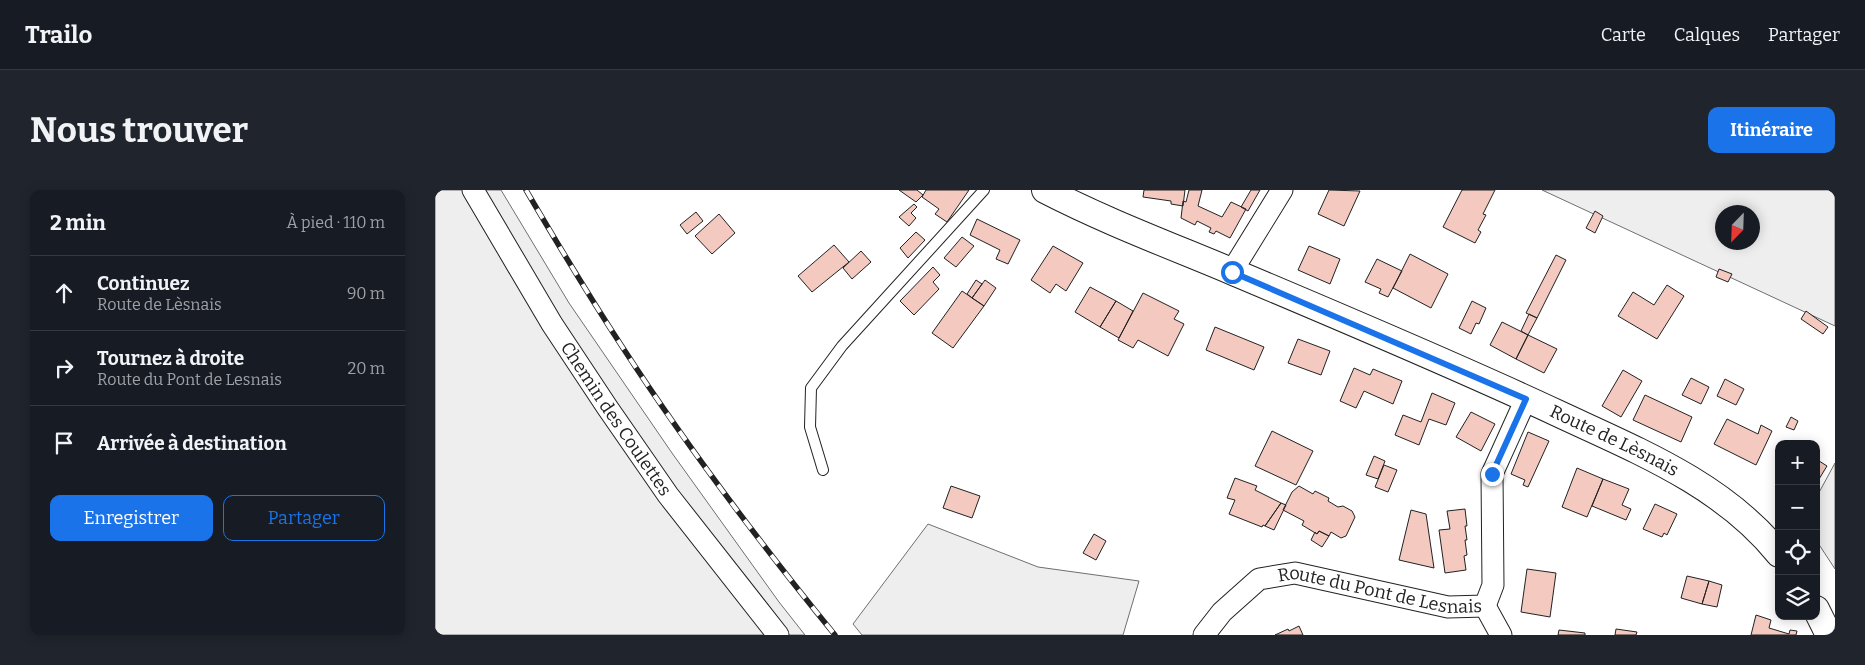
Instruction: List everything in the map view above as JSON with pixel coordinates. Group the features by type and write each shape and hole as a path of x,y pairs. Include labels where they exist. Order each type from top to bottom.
{"street":[{"name":"Chemin des Coulettes","path":"473,190 553,324 607,407 668,495 778,635"},
{"name":"Route de Lèsnais","path":"1045,190 1079,208 1526,399 1646,455 1722,499 1767,539 1775,549"},
{"path":"1232,272 1282,190"},
{"name":"Route du Pont de Lesnais","path":"1203,635 1222,612 1259,580 1295,573 1447,607 1485,606 1493,585 1492,474 1526,399"},
{"path":"1485,606 1501,635"},
{"path":"1820,617 1829,635"}],"lane":[{"path":"823,470 810,427 811,388 842,346 984,190"}],"shaded area":[{"path":"435,190 501,190 569,303 672,453 779,602 805,635 435,635"},
{"path":"1542,190 1835,190 1835,326"},
{"path":"1835,463 1835,569 1820,546 1820,491"},
{"path":"928,524 1038,567 1139,581 1123,635 862,635 853,624"}],"building":[{"path":"899,190 917,190 923,195 916,202"},
{"path":"926,190 969,190 947,222 935,214 939,209 922,197"},
{"path":"1144,190 1185,190 1183,206 1171,204 1171,201 1143,197"},
{"path":"1189,190 1202,190 1198,206 1222,217 1231,202 1246,209 1230,238 1216,231 1214,234 1209,232 1211,228 1197,221 1195,225 1181,218 1183,201 1186,202"},
{"path":"1251,190 1260,190 1248,211 1241,207"},
{"path":"1329,190 1360,191 1344,226 1318,214"},
{"path":"1462,190 1495,190 1483,214 1486,215 1478,230 1481,232 1475,243 1443,227"},
{"path":"914,204 917,207 911,213 916,218 909,226 899,217"},
{"path":"1595,211 1603,216 1595,233 1586,228"},
{"path":"696,212 703,221 687,234 680,225"},
{"path":"719,214 735,233 712,254 695,236"},
{"path":"977,219 1020,240 1008,264 996,259 1000,250 970,235"},
{"path":"916,232 925,240 908,258 900,248"},
{"path":"962,237 974,246 956,267 944,258"},
{"path":"834,245 849,262 812,292 798,276"},
{"path":"1053,246 1083,263 1066,291 1056,284 1050,293 1031,280"},
{"path":"1309,246 1340,259 1330,284 1298,270"},
{"path":"861,251 871,262 852,279 843,268"},
{"path":"1410,254 1448,274 1431,308 1393,288"},
{"path":"1556,255 1566,260 1537,318 1526,313"},
{"path":"1377,259 1402,271 1388,297 1379,293 1381,289 1365,282"},
{"path":"933,267 940,275 933,282 939,289 914,315 900,301"},
{"path":"1719,269 1732,274 1728,282 1716,277"},
{"path":"976,280 982,284 972,298 967,294"},
{"path":"985,280 996,288 984,306 972,298"},
{"path":"1667,285 1684,296 1657,339 1618,316 1633,292 1654,305"},
{"path":"1090,287 1116,301 1100,327 1075,312"},
{"path":"962,291 984,306 953,348 932,333"},
{"path":"1143,293 1179,311 1174,319 1184,324 1168,356 1138,340 1133,348 1118,340"},
{"path":"1116,301 1133,311 1119,338 1100,327"},
{"path":"1472,301 1486,308 1479,324 1476,323 1471,334 1459,328"},
{"path":"1806,311 1828,327 1823,334 1801,319"},
{"path":"1529,314 1537,318 1528,335 1521,331"},
{"path":"1502,322 1528,335 1516,359 1490,345"},
{"path":"1215,327 1264,347 1254,370 1206,350"},
{"path":"1528,335 1557,349 1544,373 1516,359"},
{"path":"1298,339 1330,351 1321,375 1288,363"},
{"path":"1354,368 1370,375 1373,369 1402,381 1393,404 1364,391 1356,408 1340,401"},
{"path":"1623,370 1642,381 1621,417 1602,406"},
{"path":"1691,378 1709,387 1701,404 1682,395"},
{"path":"1725,379 1744,389 1736,405 1717,396"},
{"path":"1432,393 1455,403 1446,425 1429,419 1419,445 1395,435 1403,415 1421,422"},
{"path":"1645,395 1692,417 1681,442 1633,420"},
{"path":"1471,412 1495,424 1481,451 1456,437"},
{"path":"1791,417 1798,421 1794,430 1786,427"},
{"path":"1727,419 1758,434 1761,425 1772,431 1756,465 1714,444"},
{"path":"1272,431 1313,451 1296,485 1255,466"},
{"path":"1528,432 1549,441 1528,487 1523,485 1525,480 1511,474"},
{"path":"1374,456 1385,461 1378,479 1366,475"},
{"path":"1820,462 1827,466 1820,477"},
{"path":"1384,465 1397,470 1388,492 1375,487"},
{"path":"1577,468 1603,479 1587,517 1562,507"},
{"path":"1235,478 1257,486 1255,490 1281,503 1265,526 1263,525 1262,527 1229,514 1235,500 1227,498"},
{"path":"1603,479 1629,489 1622,505 1631,509 1626,520 1592,506"},
{"path":"951,486 980,496 972,518 943,508"},
{"path":"1299,486 1313,494 1315,491 1329,498 1328,501 1338,507 1343,506 1352,511 1355,517 1346,536 1341,538 1331,532 1329,536 1319,531 1317,534 1302,525 1304,521 1283,510 1292,492"},
{"path":"1281,503 1286,505 1274,530 1265,526"},
{"path":"1655,504 1677,514 1667,535 1664,533 1662,537 1643,529"},
{"path":"1465,509 1467,555 1464,556 1466,570 1445,573 1439,530 1450,529 1447,511"},
{"path":"1411,510 1426,514 1434,568 1399,560"},
{"path":"1319,531 1329,536 1322,547 1311,540 1315,532 1317,534"},
{"path":"1094,534 1106,541 1096,560 1083,553"},
{"path":"1527,569 1556,573 1550,617 1521,612"},
{"path":"1687,576 1709,581 1702,604 1681,598"},
{"path":"1709,581 1722,585 1717,607 1702,604"},
{"path":"1756,615 1771,620 1769,628 1789,634 1790,630 1797,631 1796,635 1751,635"},
{"path":"1299,626 1303,635 1275,635 1288,629 1289,631"},
{"path":"1616,629 1637,632 1636,635 1615,635"},
{"path":"1559,630 1585,633 1585,635 1558,635"}],"railway":[{"path":"526,190 598,309 673,422 752,530 835,635"}],"route":[{"path":"1232,272 1526,399 1492,474"}]}
